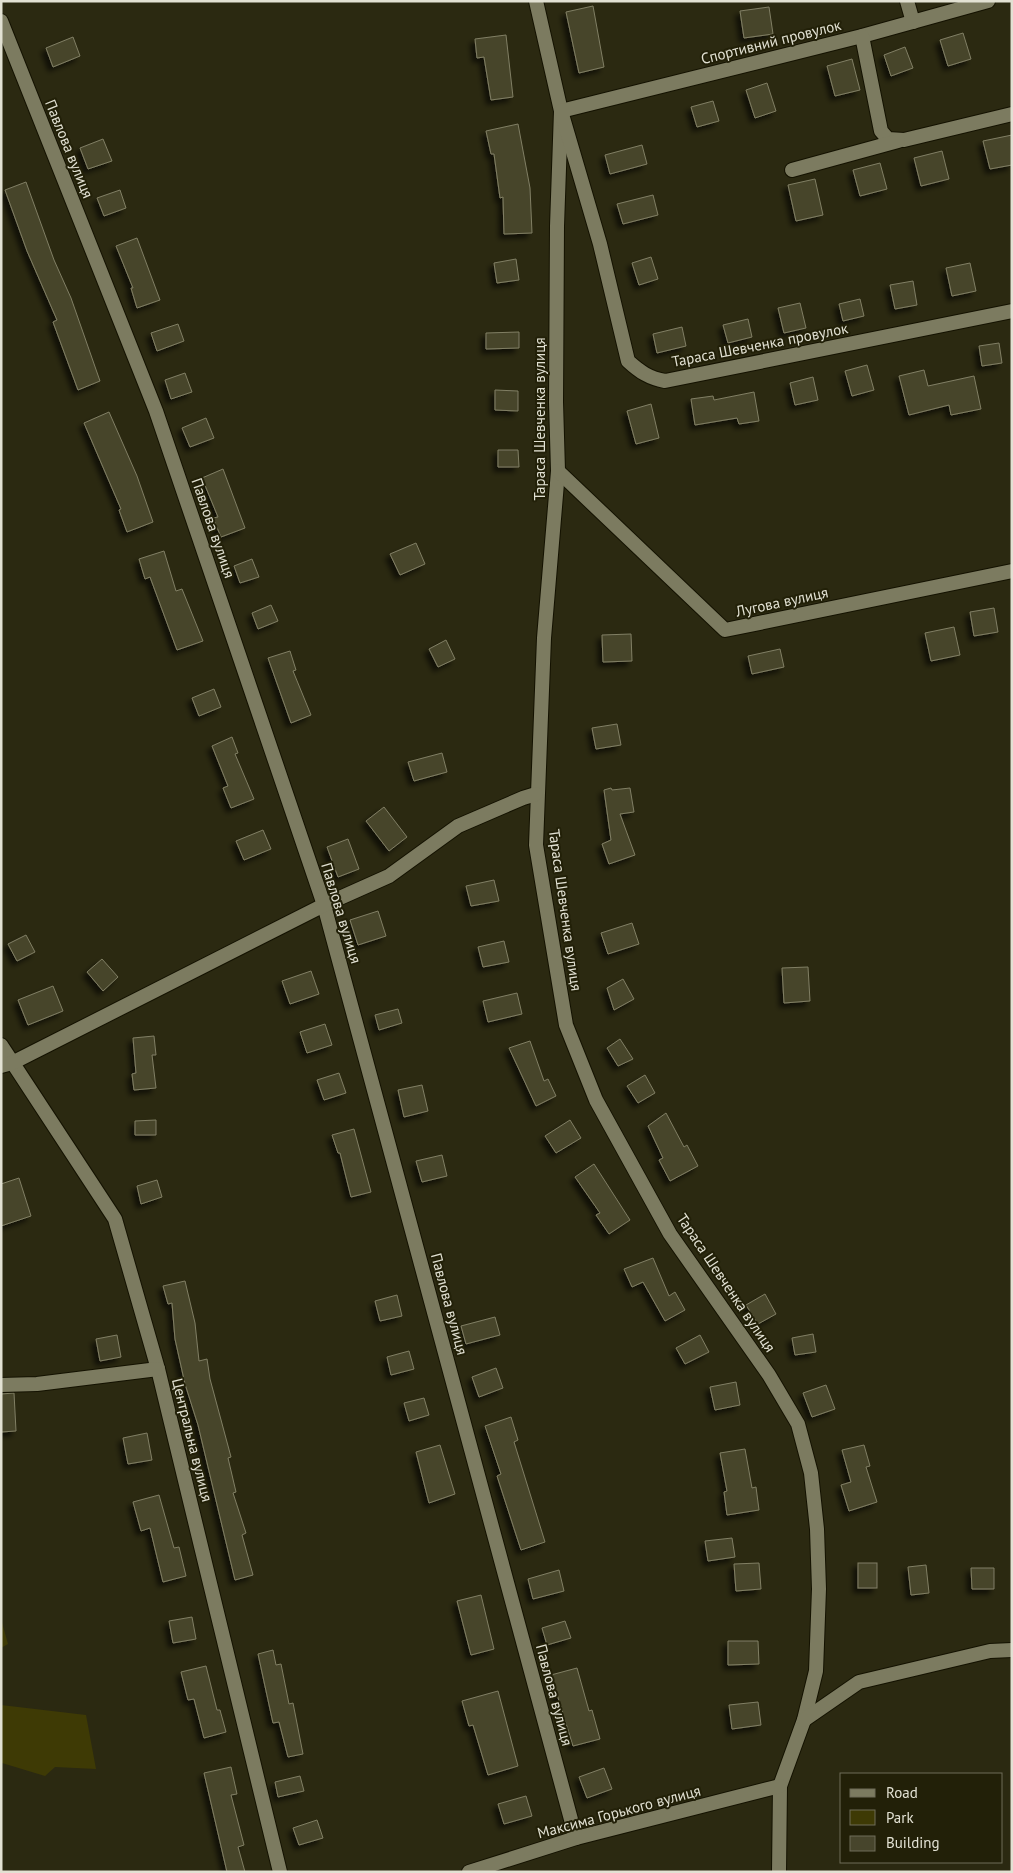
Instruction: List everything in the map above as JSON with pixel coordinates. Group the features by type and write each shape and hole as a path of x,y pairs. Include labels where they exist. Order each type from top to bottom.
{"street":[{"name":"Тараса Шевченка вулиця","path":"536,1 561,111 557,275 556,402 558,471 544,638 536,794 536,845 566,1025 596,1100 670,1234 769,1375 798,1424 811,1473 817,1529 819,1589 816,1671 804,1720 780,1786 779,1872"},
{"path":"907,1 913,22"},
{"name":"Спортивний провулок","path":"561,111 862,36 988,1"},
{"name":"Павлова вулиця","path":"1,21 156,411 324,905 576,1838"},
{"path":"862,36 881,131 888,139 904,140"},
{"name":"Тараса Шевченка провулок","path":"561,111 600,244 628,361 640,373 653,379 664,381 1012,311"},
{"path":"792,170 1012,114"},
{"name":"Лугова вулиця","path":"558,471 725,630 1012,571"},
{"path":"7,1065 324,905 389,876 458,826 536,794"},
{"name":"Центральна вулиця","path":"1,1045 7,1065 114,1219 158,1369 280,1872"},
{"path":"1,1385 38,1384 158,1369"},
{"path":"804,1720 859,1682 990,1651 1012,1650"},
{"name":"Максима Горького вулиця","path":"469,1872 576,1838 780,1786"}],"green space":[{"path":"1,1619 8,1644 1,1648"},
{"path":"1,1705 86,1715 96,1769 55,1767 45,1776 2,1763"}],"building":[{"path":"593,6 604,67 579,73 566,12"},
{"path":"769,7 773,34 744,38 740,11"},
{"path":"963,33 971,59 948,66 940,40"},
{"path":"506,35 513,97 491,100 484,57 477,58 475,39"},
{"path":"73,37 80,56 53,67 46,48"},
{"path":"905,47 913,68 891,76 884,55"},
{"path":"852,59 860,90 835,96 827,66"},
{"path":"767,83 776,111 755,118 746,90"},
{"path":"713,101 719,121 697,127 691,107"},
{"path":"518,124 530,188 532,233 504,234 503,197 500,198 494,154 491,154 486,131"},
{"path":"1012,135 1012,165 990,169 983,141"},
{"path":"103,139 112,161 88,169 80,148"},
{"path":"642,145 647,164 610,174 605,155"},
{"path":"942,151 949,179 921,186 914,158"},
{"path":"880,163 887,189 860,196 853,170"},
{"path":"815,179 823,215 796,221 788,185"},
{"path":"26,182 54,260 71,298 100,381 78,390 53,322 57,320 27,251 5,190"},
{"path":"120,190 126,208 104,216 97,198"},
{"path":"653,195 658,215 623,224 617,204"},
{"path":"137,238 160,300 137,308 131,288 133,288 116,246"},
{"path":"651,257 658,279 639,285 632,263"},
{"path":"516,259 519,280 497,283 494,263"},
{"path":"970,263 976,291 952,296 946,268"},
{"path":"913,281 917,305 895,309 890,285"},
{"path":"860,299 864,316 843,321 839,304"},
{"path":"800,303 806,328 784,333 778,308"},
{"path":"748,319 752,337 728,343 723,325"},
{"path":"178,324 184,341 157,351 151,333"},
{"path":"682,327 686,346 657,353 653,334"},
{"path":"519,332 519,348 486,349 486,333"},
{"path":"999,343 1002,363 982,366 979,346"},
{"path":"867,365 874,390 852,396 845,371"},
{"path":"924,370 928,386 974,376 981,409 951,415 949,405 909,415 899,376"},
{"path":"185,373 192,392 171,399 165,380"},
{"path":"813,377 818,400 795,405 790,383"},
{"path":"495,390 518,391 518,411 495,410"},
{"path":"754,392 759,421 739,424 737,418 695,425 691,399 713,396 714,400"},
{"path":"651,404 659,438 636,444 627,411"},
{"path":"109,412 137,476 153,522 127,532 119,510 121,509 84,423"},
{"path":"206,418 214,438 190,447 182,428"},
{"path":"498,450 518,450 519,467 498,467"},
{"path":"223,469 245,528 221,537 213,518 218,517 202,478"},
{"path":"416,543 425,564 400,575 390,554"},
{"path":"164,551 176,591 182,589 203,641 177,650 150,577 145,579 139,559"},
{"path":"252,559 259,577 240,583 234,566"},
{"path":"271,605 278,621 258,629 252,613"},
{"path":"994,608 998,632 974,636 970,612"},
{"path":"954,627 960,655 931,661 925,633"},
{"path":"631,634 632,661 603,662 602,635"},
{"path":"446,640 455,659 438,667 429,649"},
{"path":"780,649 784,667 752,674 748,656"},
{"path":"290,651 296,670 293,671 311,715 291,723 268,658"},
{"path":"214,689 221,707 199,716 192,698"},
{"path":"617,724 621,745 596,749 592,728"},
{"path":"232,737 238,753 235,754 254,799 231,808 223,788 228,786 212,746"},
{"path":"442,753 447,772 414,781 408,762"},
{"path":"611,788 612,790 630,788 634,812 620,814 635,855 609,864 602,844 611,840 604,790"},
{"path":"384,807 407,837 389,851 366,821"},
{"path":"263,830 271,849 244,860 236,841"},
{"path":"348,839 359,869 338,877 327,847"},
{"path":"494,880 499,901 471,906 466,886"},
{"path":"378,911 386,936 358,945 350,920"},
{"path":"632,923 639,944 608,954 601,933"},
{"path":"26,935 35,952 17,961 8,944"},
{"path":"504,941 509,962 483,967 478,947"},
{"path":"102,959 118,977 103,991 87,972"},
{"path":"808,967 810,1001 784,1003 782,968"},
{"path":"311,971 319,994 290,1004 282,981"},
{"path":"623,979 634,999 614,1010 607,988"},
{"path":"53,986 63,1011 28,1025 18,1000"},
{"path":"517,993 522,1014 488,1022 483,1001"},
{"path":"398,1009 402,1023 379,1030 375,1015"},
{"path":"325,1024 332,1045 307,1053 300,1032"},
{"path":"154,1036 156,1055 152,1055 156,1088 134,1090 132,1074 136,1073 133,1038"},
{"path":"620,1039 633,1059 618,1066 607,1048"},
{"path":"530,1041 544,1081 548,1079 556,1096 536,1106 509,1048"},
{"path":"339,1073 346,1093 324,1100 317,1080"},
{"path":"645,1075 655,1093 638,1103 627,1086"},
{"path":"422,1085 428,1111 404,1117 398,1090"},
{"path":"666,1113 684,1147 687,1145 698,1166 670,1181 659,1160 663,1158 648,1126"},
{"path":"156,1120 156,1135 135,1135 135,1121"},
{"path":"570,1120 581,1138 556,1153 545,1136"},
{"path":"354,1129 371,1192 351,1197 340,1153 338,1153 332,1135"},
{"path":"442,1155 447,1176 422,1182 416,1161"},
{"path":"594,1164 630,1220 609,1234 596,1215 600,1213 575,1177"},
{"path":"19,1178 31,1216 1,1226 1,1184"},
{"path":"157,1180 162,1197 141,1204 137,1186"},
{"path":"653,1258 669,1296 675,1292 685,1310 665,1321 643,1282 632,1287 624,1269"},
{"path":"185,1281 195,1323 199,1361 207,1359 210,1379 231,1457 228,1458 236,1492 233,1493 246,1533 242,1535 253,1575 235,1580 198,1425 185,1384 175,1339 172,1303 168,1304 163,1286"},
{"path":"765,1294 776,1314 758,1324 746,1305"},
{"path":"397,1295 402,1316 380,1321 375,1301"},
{"path":"495,1317 500,1335 466,1344 461,1326"},
{"path":"813,1334 816,1352 795,1355 792,1338"},
{"path":"117,1335 121,1357 100,1361 96,1339"},
{"path":"700,1335 709,1352 685,1364 676,1348"},
{"path":"409,1351 414,1369 391,1375 387,1357"},
{"path":"496,1368 503,1388 479,1397 472,1377"},
{"path":"736,1382 740,1405 715,1410 710,1387"},
{"path":"826,1385 835,1409 812,1417 803,1393"},
{"path":"14,1393 16,1431 1,1432 1,1394"},
{"path":"424,1398 429,1415 409,1421 404,1403"},
{"path":"511,1417 518,1440 514,1442 545,1542 521,1550 497,1476 501,1474 485,1426"},
{"path":"147,1433 152,1460 128,1464 123,1438"},
{"path":"440,1445 455,1494 429,1503 416,1452"},
{"path":"864,1445 870,1466 866,1467 877,1502 849,1511 841,1485 851,1482 842,1450"},
{"path":"745,1449 752,1488 756,1487 759,1510 727,1515 724,1492 727,1491 720,1453"},
{"path":"159,1495 174,1548 179,1547 186,1576 163,1582 150,1528 141,1531 133,1502"},
{"path":"732,1538 735,1557 708,1561 705,1541"},
{"path":"759,1563 761,1589 736,1591 734,1564"},
{"path":"858,1563 877,1563 877,1588 858,1588"},
{"path":"926,1565 929,1593 911,1595 908,1567"},
{"path":"971,1568 994,1568 994,1589 972,1589"},
{"path":"559,1570 564,1591 533,1599 528,1579"},
{"path":"481,1595 494,1649 471,1655 457,1601"},
{"path":"192,1617 196,1639 173,1643 169,1621"},
{"path":"565,1621 571,1638 547,1645 542,1628"},
{"path":"728,1641 758,1641 759,1664 728,1665"},
{"path":"273,1650 276,1665 281,1664 289,1704 293,1703 303,1754 288,1757 279,1722 273,1723 258,1654"},
{"path":"206,1666 217,1710 220,1710 226,1732 204,1738 194,1699 188,1700 181,1672"},
{"path":"577,1668 589,1711 592,1710 600,1739 573,1746 551,1675"},
{"path":"498,1691 518,1766 488,1775 473,1725 469,1726 462,1701"},
{"path":"758,1702 761,1725 732,1729 729,1705"},
{"path":"231,1767 237,1794 231,1795 244,1845 238,1847 245,1872 227,1872 204,1773"},
{"path":"604,1768 612,1789 587,1798 579,1777"},
{"path":"300,1776 304,1791 278,1797 275,1782"},
{"path":"526,1796 532,1816 504,1824 498,1804"},
{"path":"317,1820 323,1838 299,1845 293,1828"}]}
